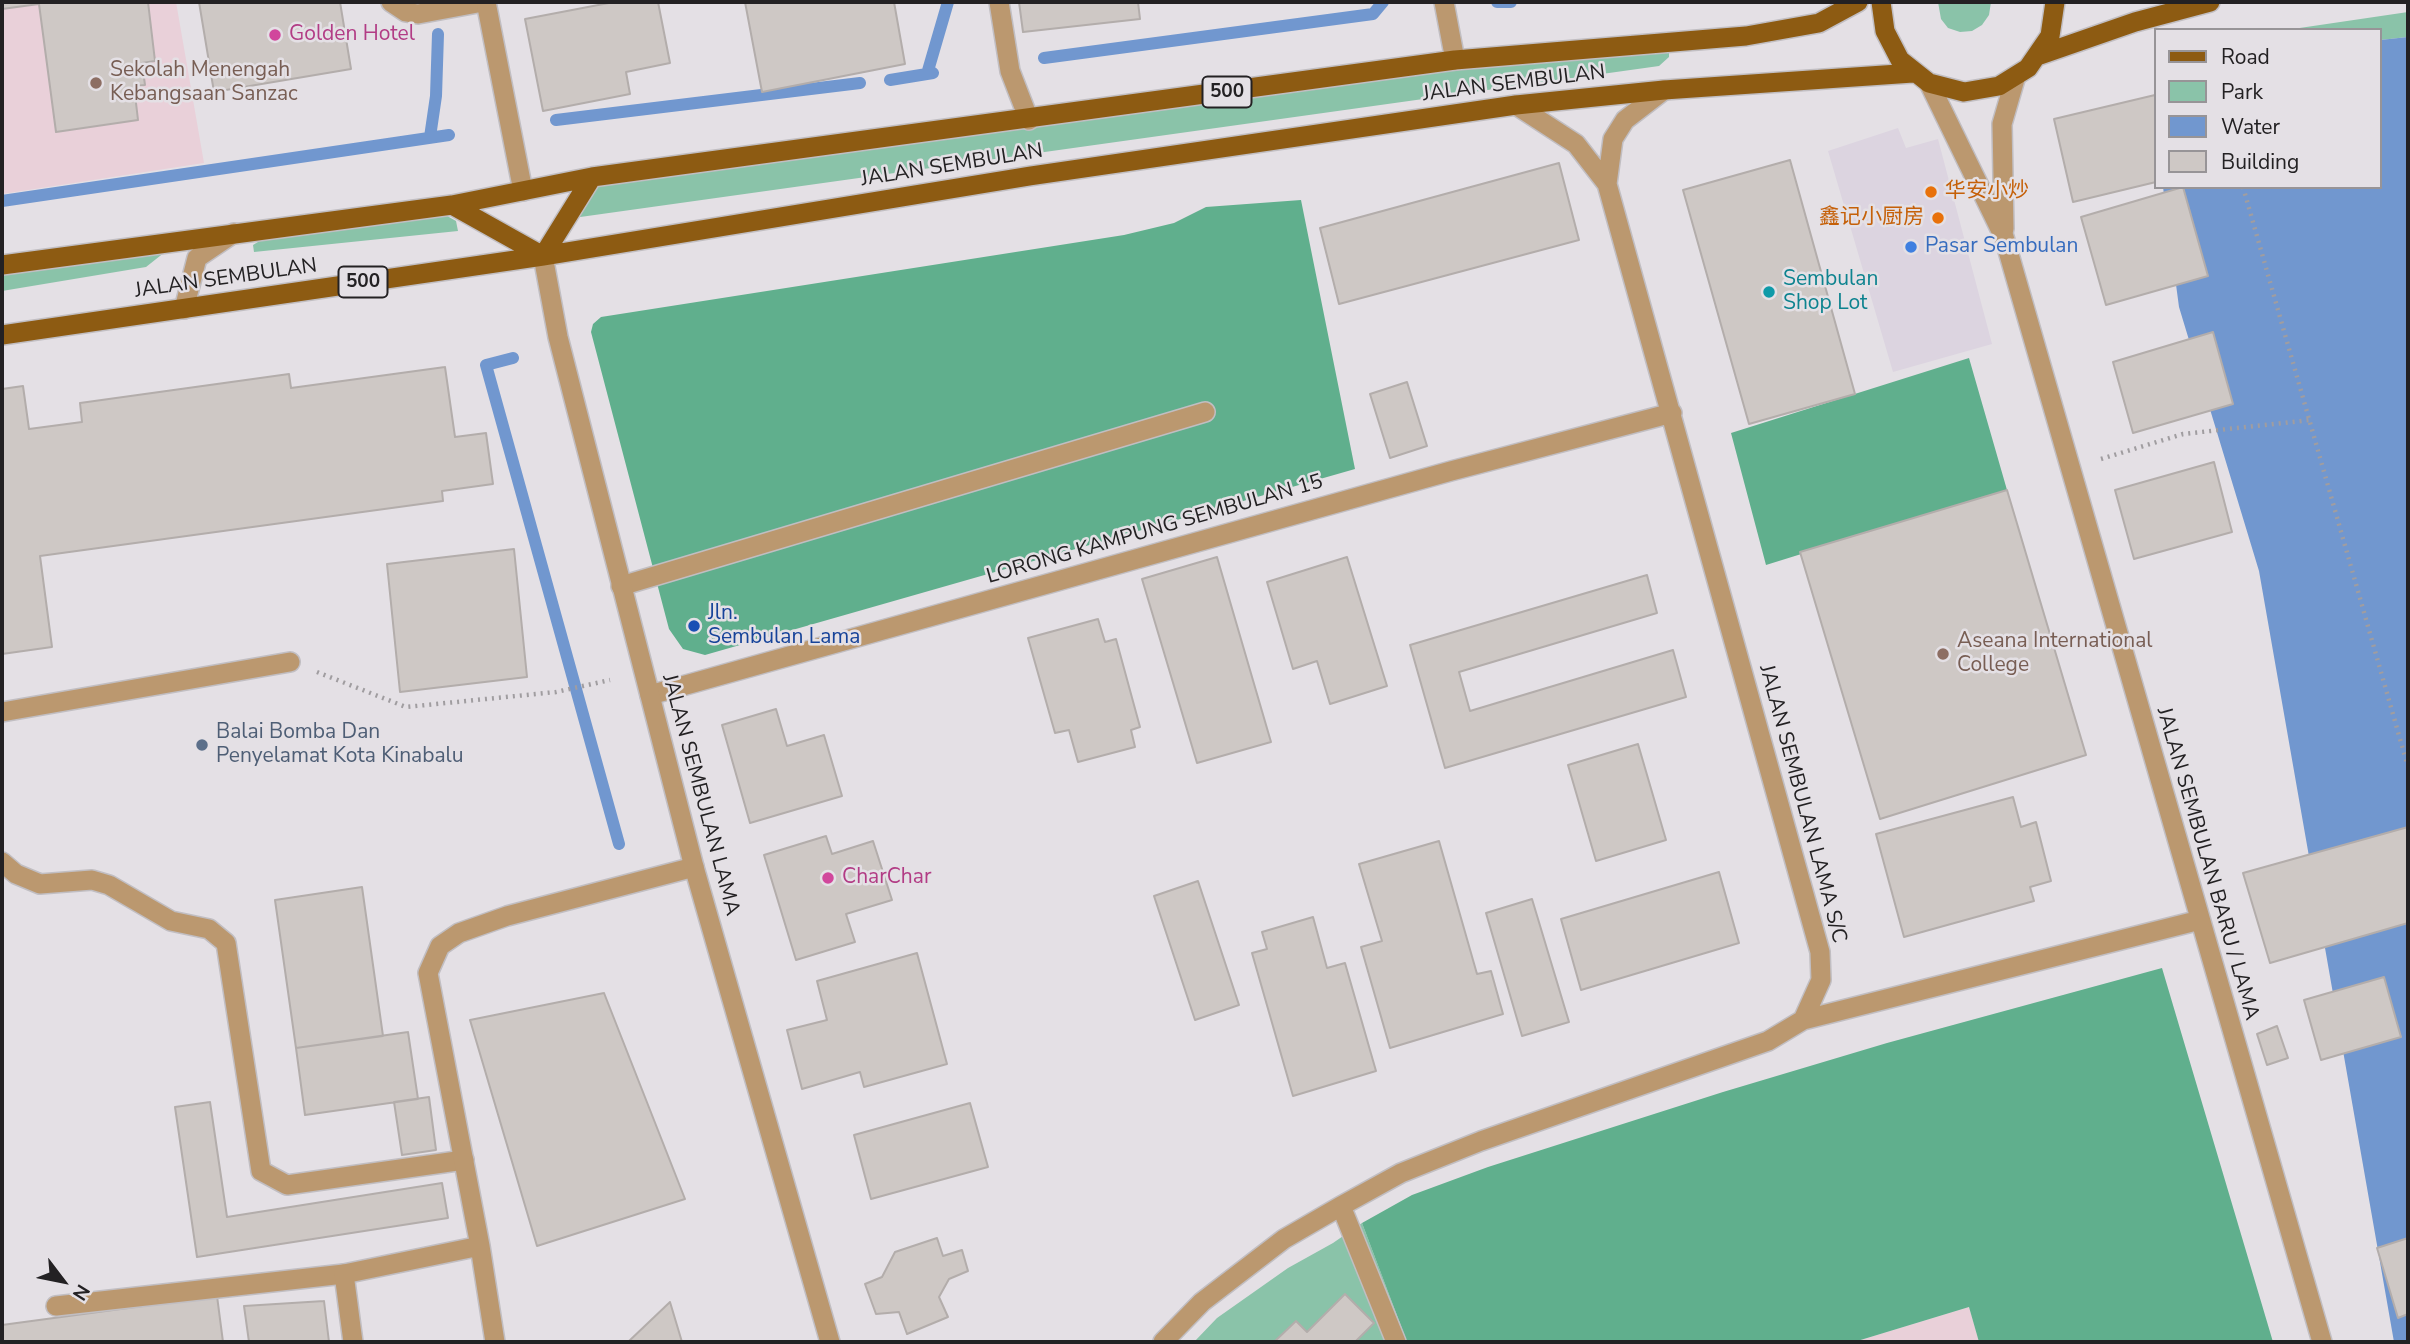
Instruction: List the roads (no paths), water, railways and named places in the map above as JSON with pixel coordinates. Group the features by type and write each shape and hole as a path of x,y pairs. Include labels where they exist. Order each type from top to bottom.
{"main road":[{"name":"JALAN SEMBULAN","path":"2,265 452,205 592,177 1455,60 1746,36 1819,23 1858,2"},
{"path":"1881,2 1885,31 1891,47 1921,78"},
{"name":"500","path":"1921,78 1964,92 1983,91 2015,79 2040,55 2050,36 2055,2"},
{"name":"500","path":"2040,55 2135,22 2210,2"},
{"name":"JALAN SEMBULAN","path":"2,335 543,256 1043,174 1516,105 1664,90 1921,78"},
{"path":"452,205 543,256 592,177"}],"street":[{"path":"391,2 406,12 418,14 485,2 523,191"},
{"path":"999,2 1010,71 1028,120"},
{"path":"1444,2 1455,60"},
{"path":"1921,78 2004,237"},
{"path":"2004,237 2002,124 2015,79"},
{"path":"1607,184 1613,139 1625,120 1664,90"},
{"path":"1516,105 1576,144 1607,184"},
{"name":"JALAN SEMBULAN LAMA S/C","path":"1607,184 1820,952 1821,981 1803,1020"},
{"path":"184,309 197,258 236,232"},
{"name":"JALAN SEMBULAN BARU / LAMA","path":"2004,237 2322,1342"},
{"name":"JALAN SEMBULAN LAMA","path":"543,256 558,337 694,867 830,1342"},
{"path":"621,586 1205,412"},
{"name":"LORONG KAMPUNG SEMBULAN 15","path":"650,695 1451,471 1672,413"},
{"path":"2,712 290,662"},
{"path":"2,862 16,874 40,884 92,880 109,885 171,921 209,929 226,943 261,1171 287,1185 464,1160"},
{"path":"495,1342 480,1246 428,973 440,946 460,933 507,916 694,867"},
{"path":"1163,1342 1202,1301 1284,1239 1401,1173 1481,1141 1768,1041 1803,1020 2200,920"},
{"path":"1340,1206 1396,1342"},
{"path":"56,1306 344,1274 480,1246"},
{"path":"344,1274 353,1342"}],"water":[{"path":"2408,37 2408,1342 2394,1342 2259,571 2179,307 2163,189 2382,189 2382,40"}],"waterway":[{"path":"927,74 948,2"},
{"path":"1044,58 1373,14 1383,2"},
{"path":"1497,2 1511,2"},
{"path":"430,137 436,96 438,34"},
{"path":"890,80 933,73"},
{"path":"556,120 860,83"},
{"path":"2,201 449,135"},
{"path":"513,358 486,365 619,844"}],"place":[{"name":"Golden Hotel","path":"275,35"},
{"name":"Sekolah Menengah Kebangsaan Sanzac","path":"96,83"},
{"name":"华安小炒","path":"1931,192"},
{"name":"鑫记小厨房","path":"1938,218"},
{"name":"Pasar Sembulan","path":"1911,247"},
{"name":"Sembulan Shop Lot","path":"1769,292"},
{"name":"Jln. Sembulan Lama","path":"694,626"},
{"name":"Aseana International College","path":"1943,654"},
{"name":"Balai Bomba Dan Penyelamat Kota Kinabalu","path":"202,745"},
{"name":"CharChar","path":"828,878"}]}
